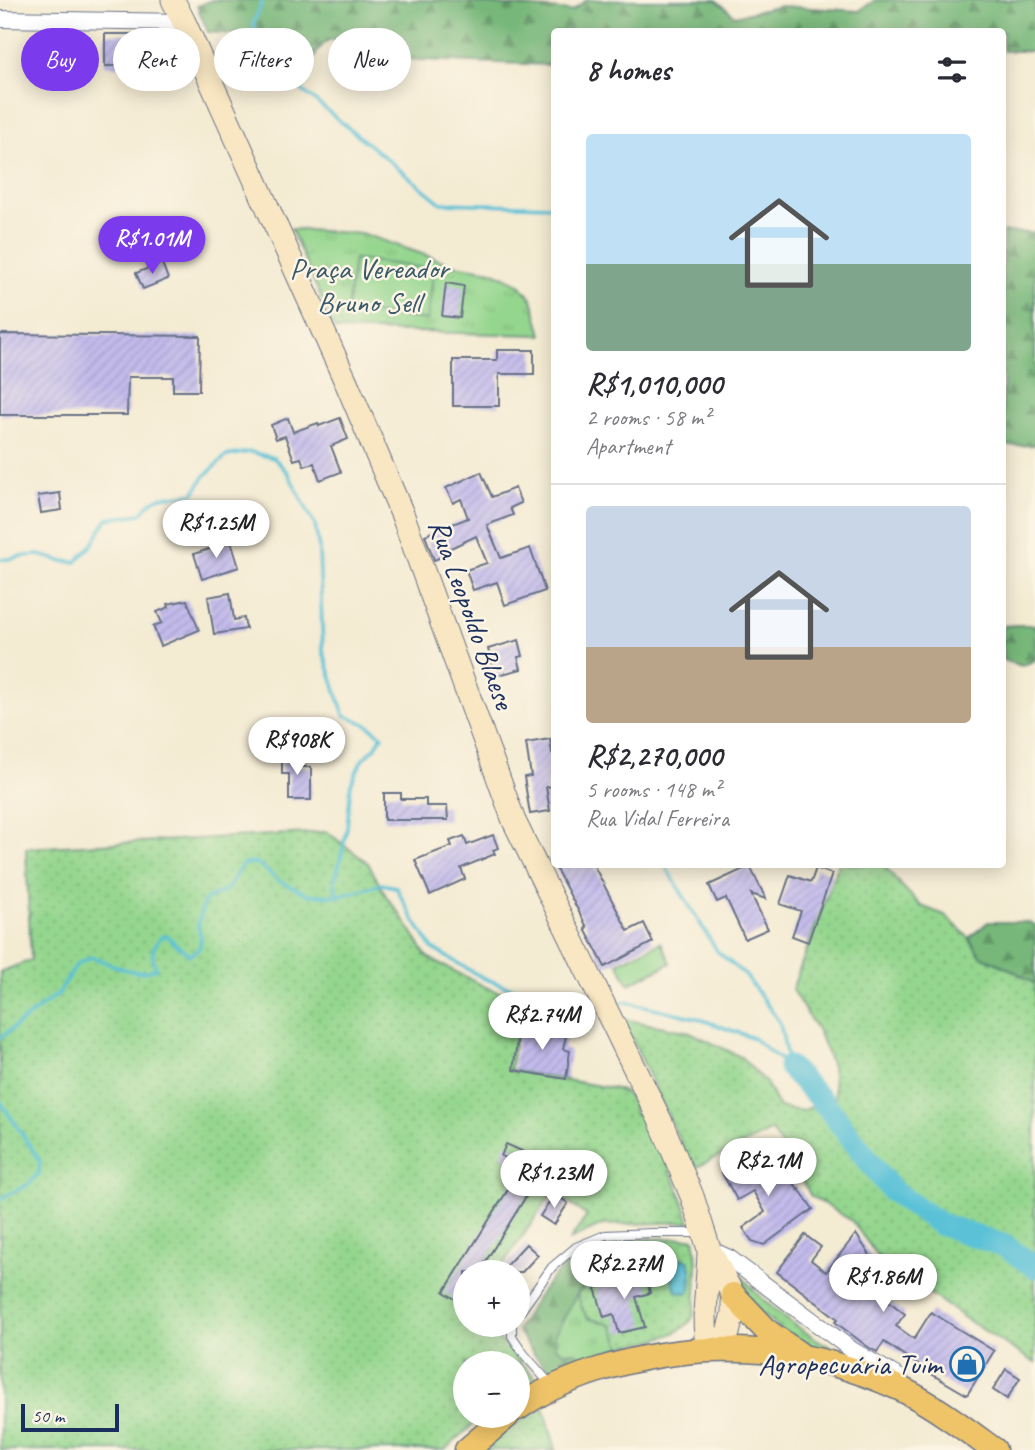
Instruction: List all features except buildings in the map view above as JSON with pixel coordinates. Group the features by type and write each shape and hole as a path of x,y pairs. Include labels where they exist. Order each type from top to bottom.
{"main road":[{"path":"733,1295 768,1332 806,1358"},
{"path":"530,1401 583,1375 638,1359 708,1349 756,1351 806,1358 850,1370 900,1389 948,1417 994,1450"},
{"path":"467,1450 493,1428"}],"street":[{"name":"Rua Leopoldo Blaese","path":"173,0 347,384 403,516 514,821 676,1156 706,1241 733,1295"},
{"path":"0,19 184,22"},
{"name":"Rua Leopoldo Blaese","path":"706,1241 709,1270 705,1321 708,1349"},
{"path":"706,1241 852,1350 928,1396 948,1417"},
{"path":"708,1349 719,1343 728,1333 733,1313 733,1295"}],"lane":[{"path":"530,1298 552,1267 576,1247 605,1235 652,1233 706,1241"},
{"path":"513,1337 553,1388"}],"green space":[{"path":"212,0 440,0 572,11 587,0 716,0 735,16 780,6 859,11 875,0 1035,0 1035,51 1006,51 1006,28 551,28 551,63 548,65 411,59 411,28 328,28 328,40 314,58 314,28 214,28 214,32 208,32 197,6"},
{"name":"Praça Vereador Bruno Sell","path":"291,229 364,234 454,265 492,271 519,284 532,299 542,335 335,330"},
{"path":"1006,232 1035,233 1035,445 1006,446"},
{"path":"354,259 434,269 427,320 347,310"},
{"path":"1035,625 1035,660 1022,666 1006,661 1006,626"},
{"path":"327,832 368,863 386,896 427,957 483,986 521,1001 510,1070 616,1089 630,1098 635,1115 646,1112 690,1222 602,1225 570,1240 587,1216 553,1192 506,1260 453,1260 453,1337 497,1337 510,1351 453,1351 453,1428 469,1428 445,1450 0,1450 0,972 31,960 26,848"},
{"path":"837,868 886,868 921,906 945,915 969,938 981,956 1035,984 1035,1363 966,1319 878,1257 852,1221 811,1196 772,1130 693,1169 623,1019 690,1032 741,1057 767,1084 778,1107 802,1111 835,1098 832,1066 819,1033 792,990"},
{"path":"988,922 1028,922 1035,925 1035,984 981,956 969,938"},
{"path":"661,942 671,963 629,984 618,963"},
{"path":"694,1238 697,1265 695,1309 689,1322 682,1328 663,1337 622,1347 611,1325 587,1318 577,1294 612,1262 650,1250 650,1239"},
{"path":"607,1239 650,1239 650,1250 612,1262 577,1294 561,1322 564,1352 575,1351 585,1359 556,1373 539,1359 522,1337 530,1337 530,1309 537,1298 571,1260"},
{"path":"737,1272 787,1320 872,1370 790,1338 750,1303 734,1274"},
{"path":"577,1294 587,1318 611,1325 622,1347 585,1359 575,1352 564,1352 556,1347 555,1335"},
{"path":"530,1372 539,1382 530,1387"},
{"path":"544,1407 556,1450 480,1450 509,1428 530,1428 530,1415"}],"water":[{"path":"680,1259 689,1261 692,1273 688,1293 678,1292 673,1280 673,1271"}],"waterway":[{"path":"263,0 253,24 282,74 441,203 551,206"},
{"path":"0,559 40,555 76,562 92,545 107,519 141,514 154,501 165,496 194,493 204,477 226,456 250,452 274,458 288,473 315,525 319,549 323,651 344,715 368,725 382,736 375,748 362,760 351,784 347,828 334,883 338,896"},
{"path":"0,1038 59,993 77,964 92,957 124,969 148,971 156,968 153,959 156,945 161,937 168,936 190,955 200,947 198,926 204,901 227,889 243,864 257,863 279,881 310,895 338,896 382,884 396,887 432,948 483,978 536,997 593,1002"},
{"path":"666,868 717,951 746,976 780,1023 789,1067"},
{"path":"611,1002 628,1002 697,1018 753,1038 789,1067"},
{"path":"789,1067 826,1105 892,1191 940,1224 1005,1246 1035,1267"},
{"path":"0,1101 40,1161 39,1173 29,1184 0,1199"}],"place":[{"name":"Agropecuária Tuim","path":"967,1364"}]}
